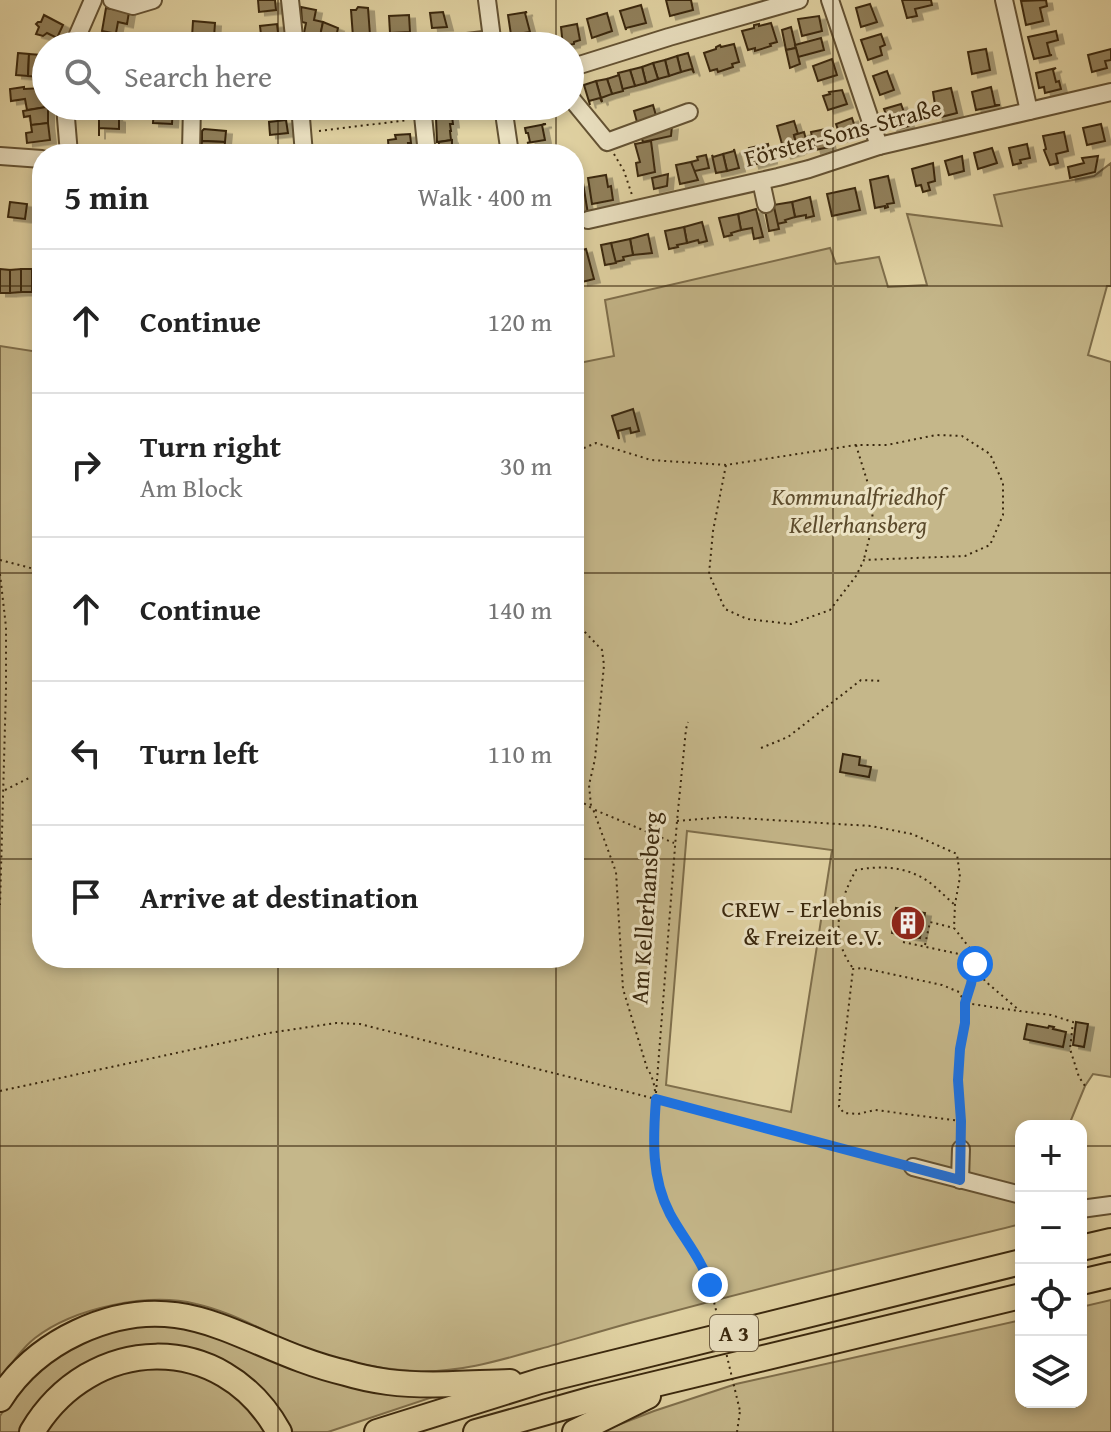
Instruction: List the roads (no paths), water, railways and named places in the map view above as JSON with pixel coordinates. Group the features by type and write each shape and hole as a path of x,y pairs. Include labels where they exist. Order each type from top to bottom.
{"highway":[{"path":"1087,1247 1111,1241"},
{"name":"A 3","path":"377,1432 540,1381 1015,1263"},
{"path":"1087,1281 1111,1275"},
{"name":"A 3","path":"476,1432 593,1399 1015,1297"},
{"path":"0,1399 21,1371 45,1351 98,1323 146,1313 199,1319 226,1327 303,1361 387,1382 540,1381"},
{"path":"32,1432 52,1403 80,1379 112,1364 155,1357 184,1360 221,1373 249,1392 276,1427"},
{"path":"575,1432 691,1375"}],"street":[{"path":"79,32 93,0"},
{"path":"112,0 133,6 153,0"},
{"path":"290,0 293,32"},
{"path":"487,0 491,32"},
{"path":"584,64 799,0"},
{"path":"830,0 879,146"},
{"path":"1004,0 1029,111"},
{"name":"Förster-Sons-Straße","path":"588,220 761,181 810,177 879,146 1111,92"},
{"path":"584,114 607,142 689,112"},
{"path":"66,120 68,144"},
{"path":"191,144 192,120"},
{"path":"301,120 303,144"},
{"path":"423,120 426,144"},
{"path":"505,120 509,144"},
{"path":"0,156 32,158"},
{"path":"761,181 766,204"},
{"path":"960,1180 961,1149"},
{"path":"913,1167 1015,1194"},
{"path":"1087,1208 1111,1205"}],"place":[{"name":"CREW - Erlebnis & Freizeit e.V.","path":"908,923"}],"park label":[{"name":"Kommunalfriedhof Kellerhansberg","path":"858,511"}]}
